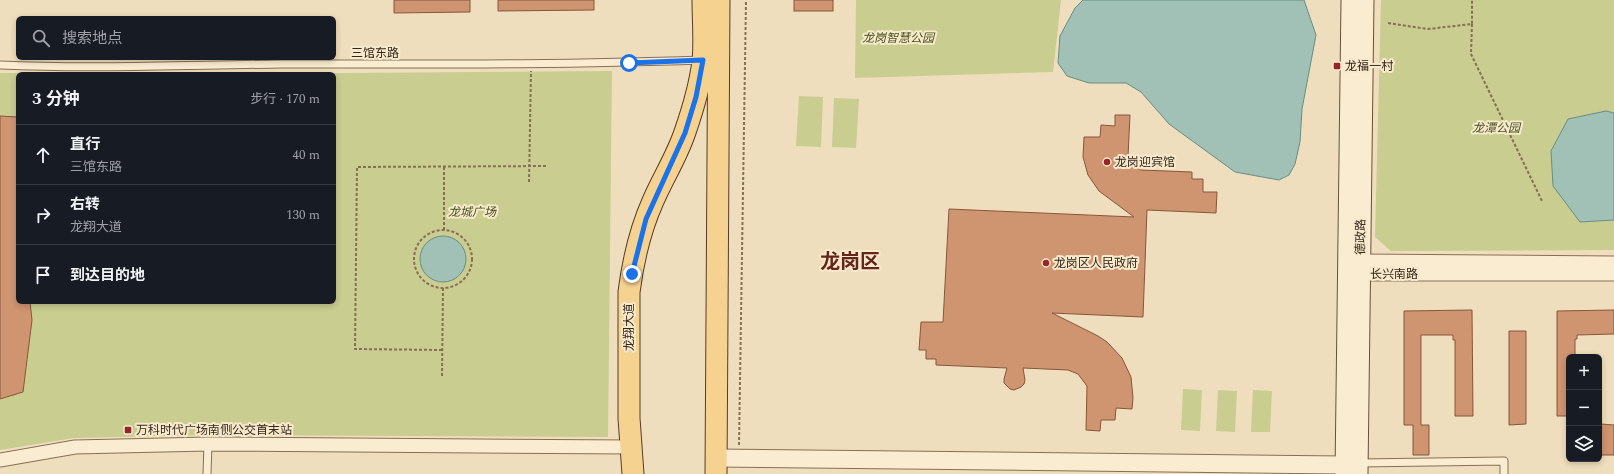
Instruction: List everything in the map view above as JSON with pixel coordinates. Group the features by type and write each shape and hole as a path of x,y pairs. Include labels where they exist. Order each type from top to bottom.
{"main road":[{"name":"龙翔大道","path":"633,474 629,418 629,300 632,274 646,219 678,151 689,121 703,60 703,0"},
{"path":"716,466 719,0"},
{"name":"德政路","path":"1351,0 1356,268"},
{"name":"德政路","path":"1352,469 1364,0"}],"street":[{"name":"长兴南路","path":"1356,268 1614,263"},
{"name":"长兴南路","path":"1356,268 1614,274"},
{"path":"0,460 75,447 208,444 630,447"},
{"path":"716,466 738,458 921,467 1352,469"}],"lane":[{"name":"三馆东路","path":"0,65 50,67 240,64 629,63 703,60"},
{"path":"207,474 208,444"},
{"path":"1352,469 1504,461 1504,474"}],"path":[{"path":"738,458 746,0"},
{"path":"1472,0 1471,54 1542,201"},
{"path":"1388,23 1428,29 1472,24"},
{"path":"529,182 531,63"},
{"path":"442,350 355,349 357,167 548,166"},
{"path":"444,167 444,230"},
{"path":"444,230 458,234 464,239 468,245 472,259 468,273 463,279 450,287 435,286 423,279 418,273 414,258 418,244 423,238 429,234 444,230"},
{"path":"442,376 443,287"}],"green space":[{"name":"龙岗智慧公园","path":"856,0 1061,0 1053,72 855,78"},
{"name":"龙潭公园","path":"1381,0 1614,0 1614,250 1391,251 1375,237"},
{"name":"龙城广场","path":"612,71 608,437 208,435 74,438 0,450 0,73 16,73 16,304 336,304 336,73"},
{"path":"799,96 823,97 821,147 796,146"},
{"path":"834,98 859,99 856,148 832,147"},
{"path":"1183,389 1202,390 1200,431 1181,430"},
{"path":"1218,390 1237,391 1235,432 1216,431"},
{"path":"1253,390 1272,391 1270,432 1251,432"}],"water":[{"path":"1083,0 1304,0 1316,35 1302,109 1300,142 1295,164 1289,175 1279,180 1235,172 1169,124 1141,92 1126,83 1089,83 1067,76 1058,63 1060,36 1075,8"},
{"path":"1606,111 1614,113 1614,220 1580,222 1553,186 1551,151 1568,119"},
{"path":"438,236 448,236 460,242 465,250 465,268 460,276 452,281 438,282 430,279 423,272 420,264 420,254 423,246 430,239"}],"building":[{"path":"394,0 470,0 470,12 394,13"},
{"path":"498,0 594,0 594,10 498,11"},
{"path":"794,0 833,0 833,11 794,11"},
{"path":"1115,115 1130,115 1128,157 1134,167 1141,170 1192,172 1192,179 1203,179 1203,192 1217,192 1216,213 1147,210 1143,317 1052,313 1107,342 1122,358 1131,377 1133,398 1132,409 1116,408 1115,420 1101,420 1100,431 1086,430 1087,386 1078,374 1068,370 1023,368 1025,380 1024,384 1014,390 1010,389 1004,383 1007,368 936,365 936,359 926,359 926,350 919,350 921,322 943,322 949,209 1134,217 1099,191 1088,175 1083,157 1084,137 1100,137 1101,125 1115,126"},
{"path":"0,116 16,117 16,304 30,304 32,320 23,392 0,399"},
{"path":"1472,310 1473,416 1455,416 1455,340 1453,340 1453,335 1421,335 1421,425 1429,425 1429,455 1413,455 1413,425 1404,425 1404,311"},
{"path":"1614,310 1614,334 1577,335 1577,339 1575,339 1575,354 1566,354 1566,416 1557,416 1557,311"},
{"path":"1509,331 1526,331 1526,424 1509,425"},
{"path":"1602,424 1614,425 1614,455 1602,455"}],"place":[{"name":"龙福一村","path":"1337,66"},
{"name":"龙岗迎宾馆","path":"1107,162"},
{"name":"龙岗区人民政府","path":"1046,263"},
{"name":"万科时代广场南侧公交首末站","path":"128,430"}],"district":[{"name":"龙岗区","path":"850,262"}],"route":[{"path":"629,63 703,60 691,115 678,151 646,219 635,255 632,274"}]}
